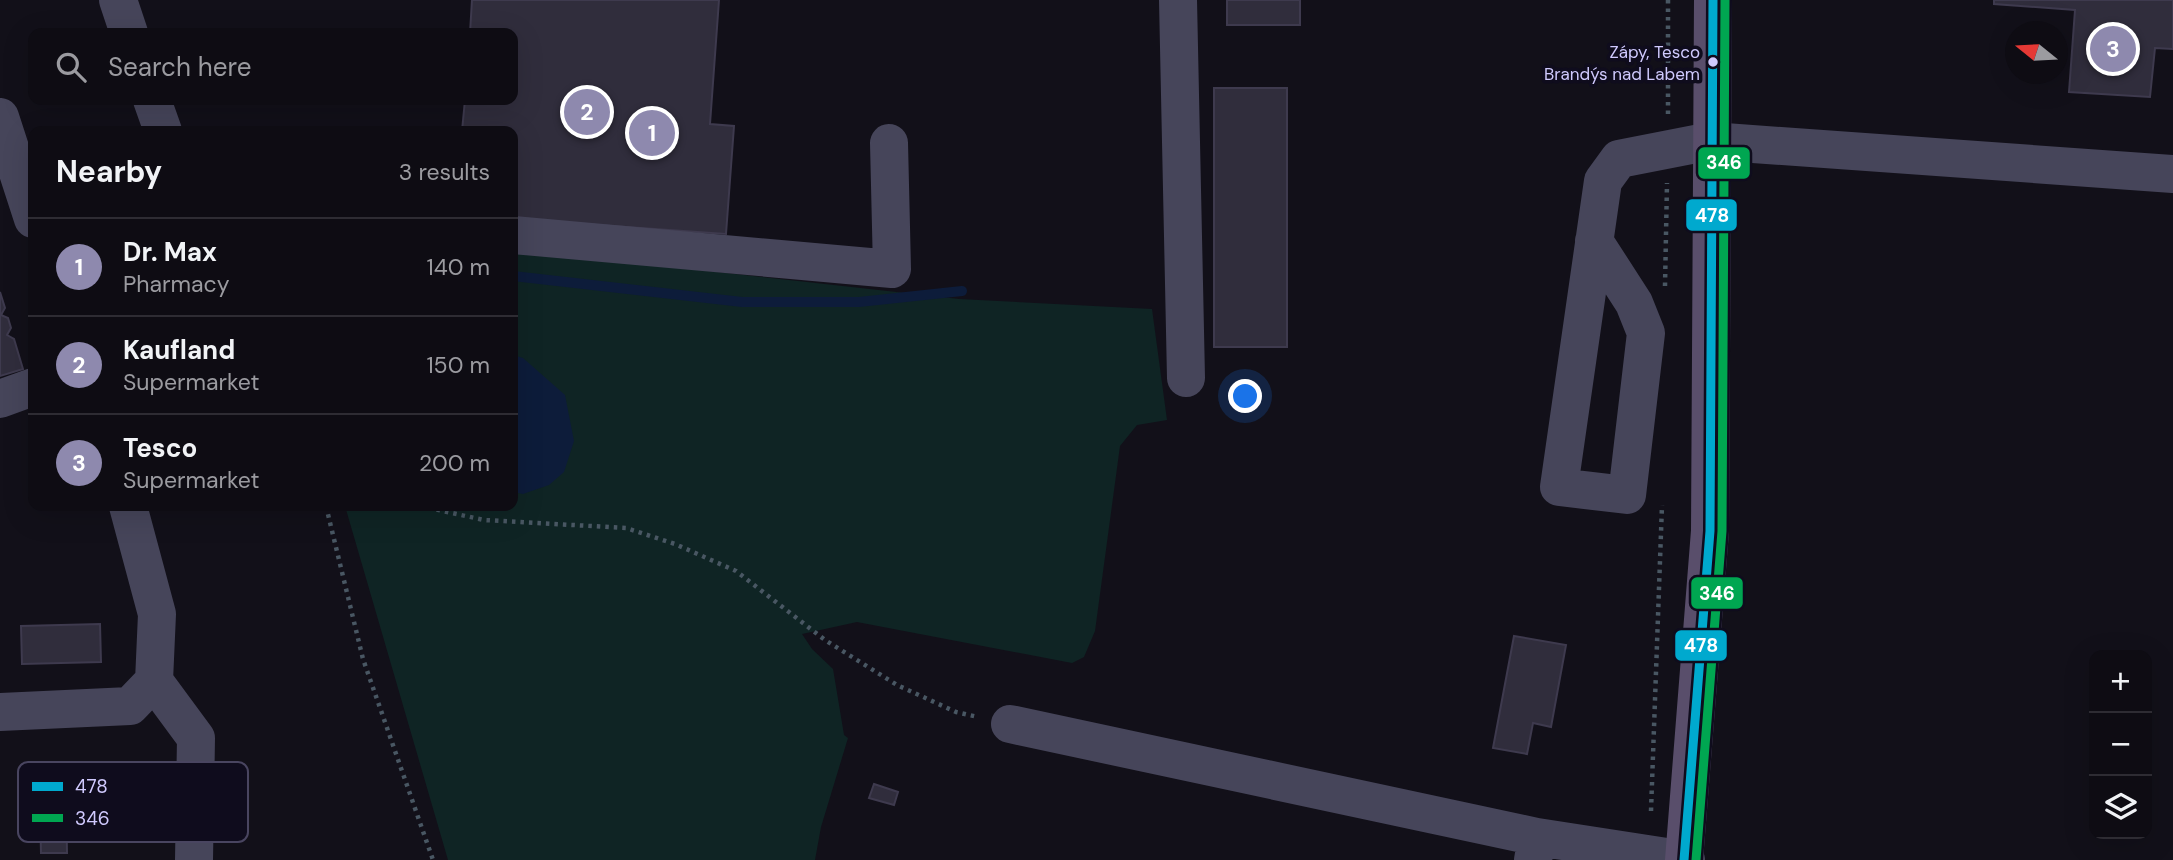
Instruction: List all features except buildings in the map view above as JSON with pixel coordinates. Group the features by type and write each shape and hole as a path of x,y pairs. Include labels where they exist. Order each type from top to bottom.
{"main road":[{"path":"1685,860 1710,531 1713,0"}],"street":[{"path":"118,0 127,28"},
{"path":"1178,0 1186,378"},
{"path":"154,105 161,126"},
{"path":"0,117 28,204"},
{"path":"1594,242 1608,268 1634,303 1646,333 1627,495 1559,487 1594,242 1603,181 1619,159 1711,141 2173,174"},
{"path":"518,235 892,269 889,143"},
{"path":"0,399 28,389"},
{"path":"129,511 157,614 142,694"},
{"path":"0,712 142,694 196,738 196,762"},
{"path":"1010,724 1535,848 1685,860"},
{"path":"194,842 194,860"}],"path":[{"path":"327,511 363,659 433,860"},
{"path":"444,511 484,520 626,528 675,544 736,570 825,640 897,685 956,712 1010,724"}],"green space":[{"path":"518,250 959,299 1152,309 1167,420 1137,425 1120,446 1095,631 1084,657 1072,663 857,622 802,634 812,649 833,669 844,735 848,738 821,827 815,860 448,860 346,511 518,511"}],"water":[{"path":"518,356 565,395 574,441 564,472 549,485 523,494 518,493"}],"waterway":[{"path":"518,277 742,302 859,302 962,291"}],"transit line":[{"name":"478","path":"1684,860 1710,531 1713,0"},
{"name":"346","path":"1696,860 1722,531 1725,0"}],"place":[{"name":"Tesco","path":"2113,49"},
{"name":"Zápy, Tesco Brandýs nad Labem","path":"1713,62"},
{"name":"Kaufland","path":"587,112"},
{"name":"Dr. Max","path":"652,133"}]}
